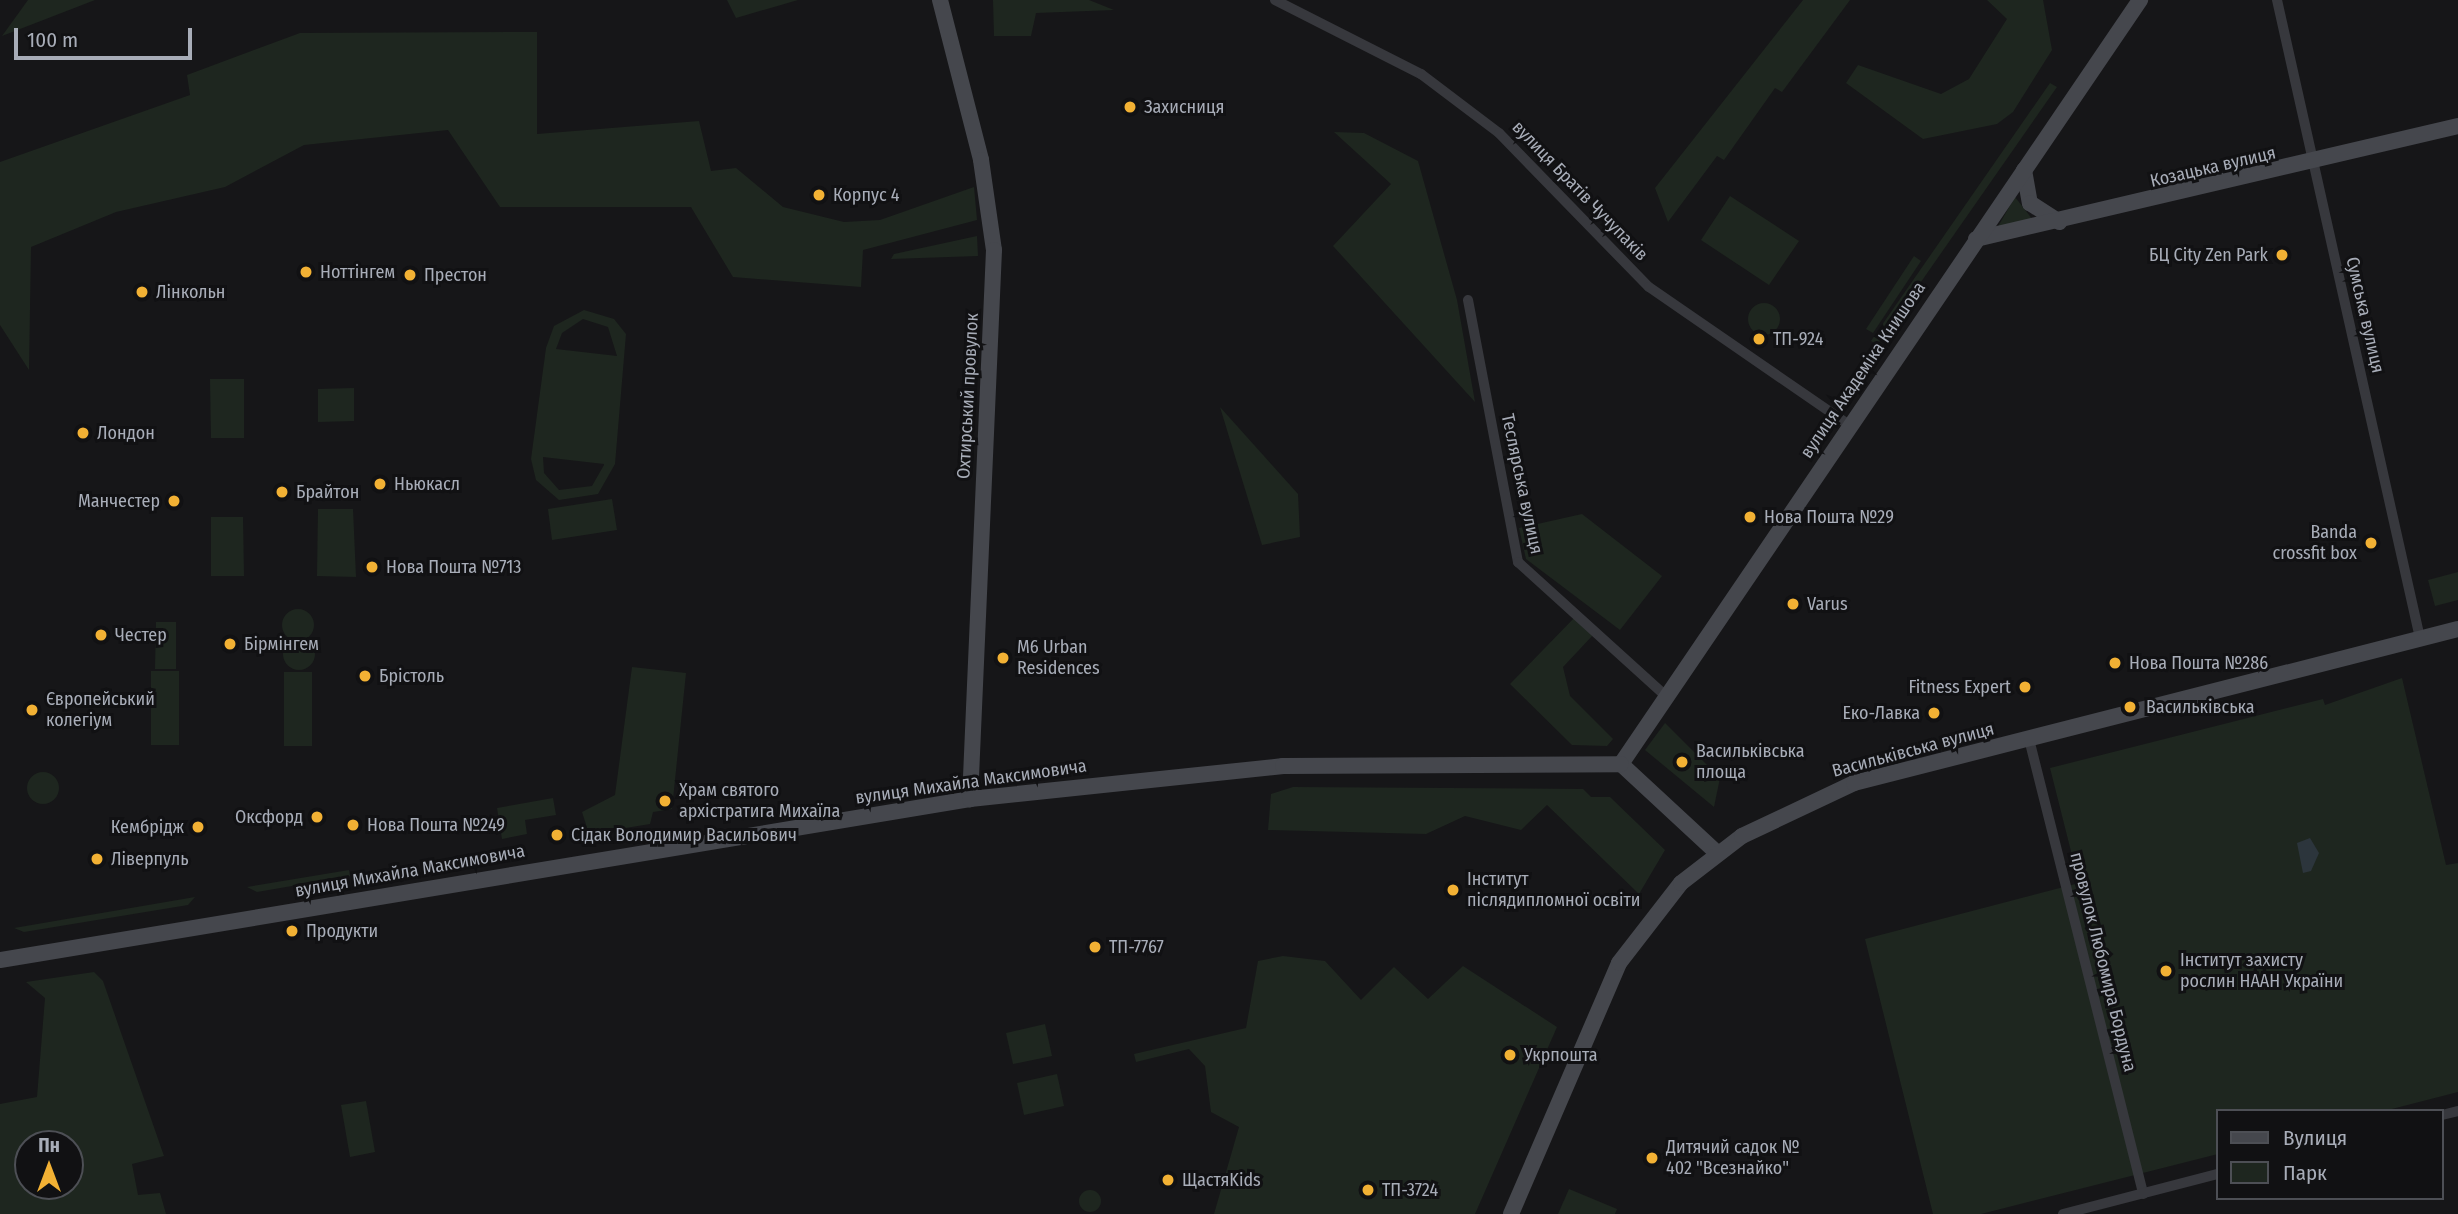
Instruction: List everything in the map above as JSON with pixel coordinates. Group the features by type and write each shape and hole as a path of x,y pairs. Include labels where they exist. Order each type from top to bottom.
{"main road":[{"name":"Охтирський провулок","path":"940,0 981,160 994,250 970,799"},
{"name":"вулиця Академіка Книшова","path":"1621,764 2140,0"},
{"name":"Козацька вулиця","path":"1976,239 2313,163 2458,126"},
{"path":"2024,170 2029,203 2059,222"},
{"name":"Васильківська вулиця","path":"1511,1214 1619,963 1661,905 1716,852 1854,783 2458,629"},
{"name":"вулиця Михайла Максимовича","path":"0,960 970,799 1283,766 1621,764"},
{"path":"1621,764 1716,852"}],"street":[{"name":"вулиця Братів Чучупаків","path":"1275,0 1422,75 1499,133 1649,287 1849,425"},
{"name":"Сумська вулиця","path":"2277,0 2420,638"},
{"name":"Теслярська вулиця","path":"1468,300 1518,562 1667,697"},
{"name":"провулок Любомира Бордуна","path":"2029,739 2143,1194"},
{"path":"2063,1214 2216,1175"}],"green space":[{"path":"28,0 95,0 2,36"},
{"path":"727,0 798,0 736,18"},
{"path":"993,0 1089,0 1114,10 1036,13 1031,36 994,36"},
{"path":"1803,0 1850,0 1782,92 1775,88 1724,160 1717,156 1668,222 1655,188"},
{"path":"1987,0 2043,0 2052,50 2013,112 1997,124 1923,139 1846,83 1858,65 1941,94 1969,79 2007,19"},
{"path":"537,32 537,134 699,121 711,171 736,168 783,207 844,222 880,220 974,187 977,220 863,250 861,287 733,277 691,207 500,207 448,130 304,145 225,187 116,212 31,247 29,370 0,325 0,162 190,95 187,75 300,33"},
{"path":"2050,83 2057,87 1877,345 1871,341 1875,335"},
{"path":"1334,132 1364,133 1418,161 1457,300 1475,402 1333,246 1391,184"},
{"path":"1730,196 1799,241 1769,285 1701,240"},
{"path":"2015,197 2033,220 1996,230"},
{"path":"977,236 978,256 891,259 894,254"},
{"path":"1914,256 1921,261 1873,333 1866,329"},
{"path":"1764,303 1776,307 1780,319 1776,331 1764,335 1752,331 1748,319 1752,307"},
{"path":"584,310 614,319 626,334 615,464 598,494 559,500 536,480 531,459 546,348 554,326","holes":["583,319 608,327 617,356 556,349 562,333","543,457 604,464 604,465 592,486 559,490 544,473"]},
{"path":"210,379 244,379 244,438 211,438"},
{"path":"354,388 354,421 318,422 318,389"},
{"path":"1220,407 1298,494 1300,537 1262,545"},
{"path":"612,499 617,530 552,540 548,509"},
{"path":"318,509 353,509 356,577 317,576"},
{"path":"1582,514 1662,576 1620,630 1526,559 1519,528"},
{"path":"211,517 243,517 244,576 211,576"},
{"path":"2458,572 2458,600 2435,606 2428,580"},
{"path":"298,609 309,614 314,625 309,636 298,641 287,636 282,625 287,614"},
{"path":"1575,617 1594,634 1563,667 1570,696 1613,739 1607,746 1572,745 1510,684"},
{"path":"156,622 176,622 176,669 155,669"},
{"path":"299,638 310,643 315,654 310,665 299,670 288,665 283,654 288,643"},
{"path":"632,667 686,673 672,809 653,812 650,824 589,834 582,812 615,795"},
{"path":"151,671 179,671 179,745 151,745"},
{"path":"284,672 312,672 312,746 284,746"},
{"path":"2402,678 2446,865 2458,863 2458,1092 2392,1109 2216,1109 2216,1155 1981,1214 1933,1214 1865,939 2079,883 2050,768 2323,699 2325,705"},
{"path":"1665,723 1720,778 1714,807 1645,750"},
{"path":"43,772 54,777 59,788 54,799 43,804 32,799 27,788 32,777"},
{"path":"1293,787 1583,789 1591,797 1610,797 1665,850 1639,894 1547,805 1521,830 1465,816 1426,834 1268,830 1271,794"},
{"path":"553,798 556,815 525,820 527,834 502,839 497,808"},
{"path":"349,870 350,876 257,892 247,887"},
{"path":"195,897 188,905 24,932 14,928"},
{"path":"1283,956 1325,961 1361,1000 1394,967 1428,999 1463,966 1557,1027 1475,1214 1214,1214 1239,1127 1211,1112 1205,1066 1189,1049 1136,1062 1134,1054 1246,1028 1258,961"},
{"path":"94,972 103,981 164,1156 132,1164 138,1195 160,1193 166,1214 0,1214 0,1104 37,1097 45,998 26,982"},
{"path":"1045,1024 1052,1056 1013,1064 1006,1033"},
{"path":"1057,1074 1064,1106 1024,1115 1017,1083"},
{"path":"366,1101 375,1152 350,1157 341,1105"},
{"path":"1569,1189 1617,1209 1615,1214 1558,1214"},
{"path":"1090,1190 1098,1193 1101,1201 1098,1209 1090,1212 1082,1209 1079,1201 1082,1193"}],"shaded area":[{"path":"2310,838 2319,853 2311,871 2303,873 2297,843"}],"place":[{"name":"Захисниця","path":"1130,107"},
{"name":"Корпус 4","path":"819,195"},
{"name":"БЦ City Zen Park","path":"2282,255"},
{"name":"Ноттінгем","path":"306,272"},
{"name":"Престон","path":"410,275"},
{"name":"Лінкольн","path":"142,292"},
{"name":"ТП-924","path":"1759,339"},
{"name":"Лондон","path":"83,433"},
{"name":"Ньюкасл","path":"380,484"},
{"name":"Брайтон","path":"282,492"},
{"name":"Манчестер","path":"174,501"},
{"name":"Нова Пошта №29","path":"1750,517"},
{"name":"Banda crossfit box","path":"2371,543"},
{"name":"Нова Пошта №713","path":"372,567"},
{"name":"Varus","path":"1793,604"},
{"name":"Честер","path":"101,635"},
{"name":"Бірмінгем","path":"230,644"},
{"name":"M6 Urban Residences","path":"1003,658"},
{"name":"Нова Пошта №286","path":"2115,663"},
{"name":"Брістоль","path":"365,676"},
{"name":"Fitness Expert","path":"2025,687"},
{"name":"Васильківська","path":"2130,707"},
{"name":"Європейський колегіум","path":"32,710"},
{"name":"Еко-Лавка","path":"1934,713"},
{"name":"Васильківська площа","path":"1682,762"},
{"name":"Храм святого архістратига Михаїла","path":"665,801"},
{"name":"Оксфорд","path":"317,817"},
{"name":"Нова Пошта №249","path":"353,825"},
{"name":"Кембрідж","path":"198,827"},
{"name":"Сідак Володимир Васильович","path":"557,835"},
{"name":"Ліверпуль","path":"97,859"},
{"name":"Інститут післядипломної освіти","path":"1453,890"},
{"name":"Продукти","path":"292,931"},
{"name":"ТП-7767","path":"1095,947"},
{"name":"Інститут захисту рослин НААН України","path":"2166,971"},
{"name":"Укрпошта","path":"1510,1055"},
{"name":"Дитячий садок № 402 \"Всезнайко\"","path":"1652,1158"},
{"name":"ЩастяKids","path":"1168,1180"},
{"name":"ТП-3724","path":"1368,1190"}]}
